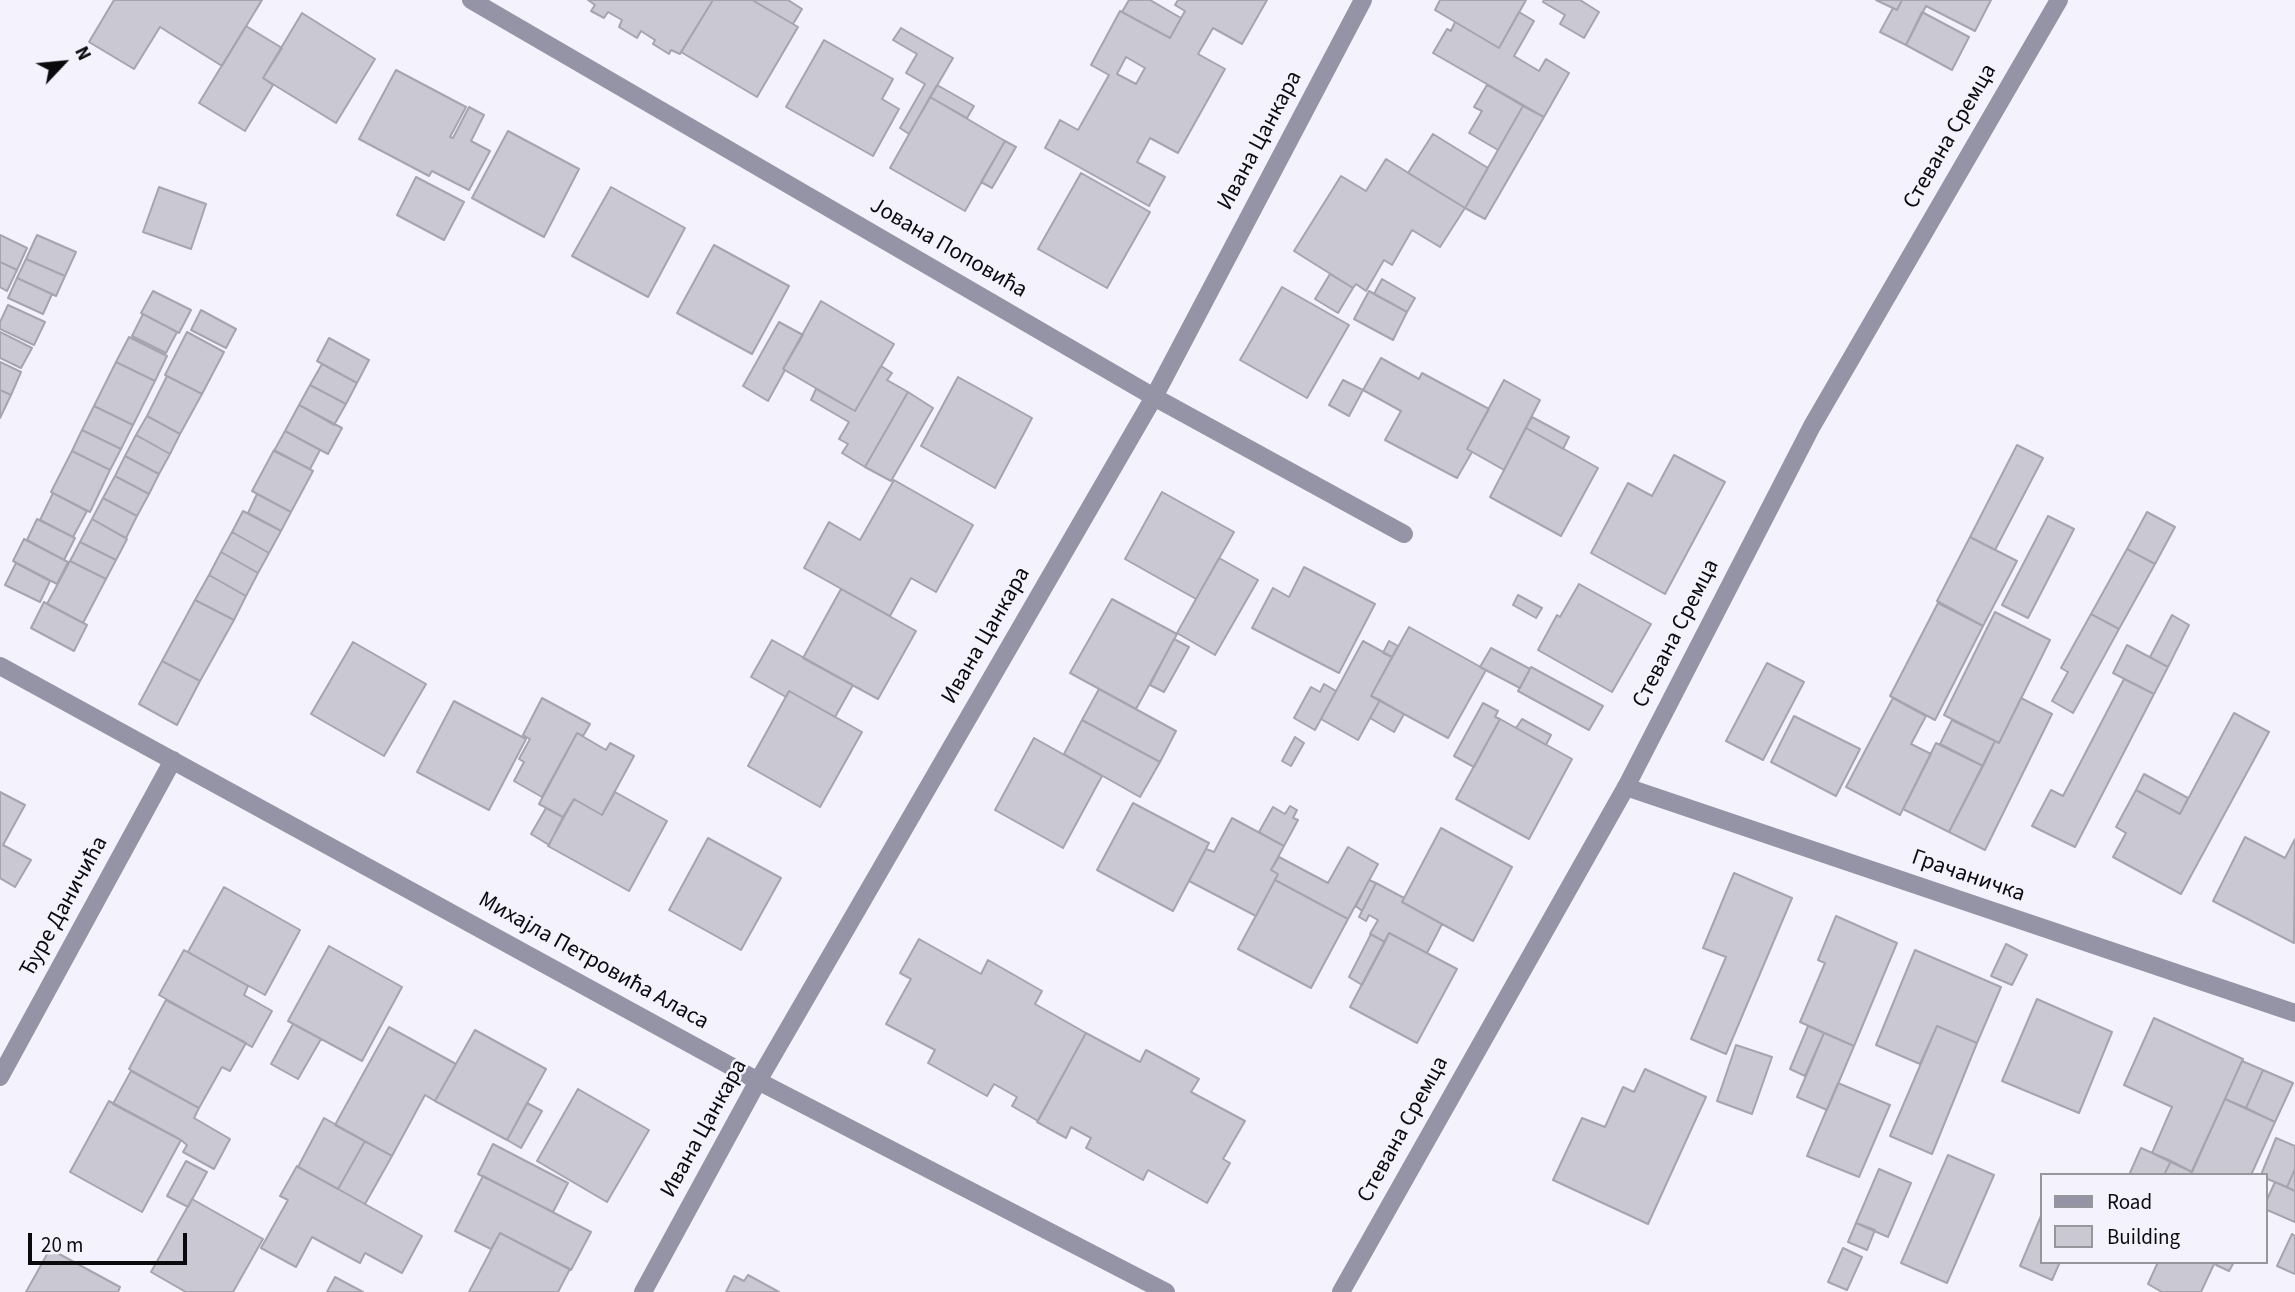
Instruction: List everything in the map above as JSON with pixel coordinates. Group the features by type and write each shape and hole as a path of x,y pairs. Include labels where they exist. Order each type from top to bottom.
{"street":[{"name":"Јована Поповића","path":"471,0 1154,397 1404,534"},
{"name":"Ивана Цанкара","path":"643,1292 758,1081 1154,397 1363,0"},
{"name":"Стевана Сремца","path":"1341,1292 1626,787 1812,426 2059,0"},
{"name":"Михајла Петровића Аласа","path":"0,666 758,1081 1166,1292"},
{"name":"Ђуре Даничића","path":"0,1077 173,760"},
{"name":"Грачаничка","path":"1626,787 2295,1013"}],"building":[{"path":"114,0 262,0 222,66 160,27 134,69 89,42"},
{"path":"588,0 713,0 680,54 671,50 669,54 653,44 655,40 641,31 637,38 619,27 622,20 608,12 604,18 591,11 595,5"},
{"path":"713,0 752,0 798,27 757,97 681,52"},
{"path":"752,0 788,0 802,9 793,24"},
{"path":"1129,0 1150,0 1181,18 1170,38 1122,12"},
{"path":"1178,0 1267,0 1242,44 1213,28 1198,54 1225,69 1178,153 1150,138 1137,162 1165,177 1149,206 1045,148 1060,120 1078,130 1109,75 1091,65 1120,11 1170,38 1185,11 1175,5","holes":["1126,57 1145,68 1136,84 1117,74"]},
{"path":"1440,0 1526,0 1499,48 1435,10"},
{"path":"1580,0 1599,12 1584,38 1560,24 1565,15 1543,2"},
{"path":"1876,0 1902,0 1897,10"},
{"path":"1902,0 1991,0 1975,31 1926,6 1906,45 1880,32 1893,8 1897,10"},
{"path":"1519,12 1534,21 1514,56 1539,71 1546,59 1569,73 1544,117 1433,53 1447,29 1451,31 1455,22 1499,48"},
{"path":"1922,12 1969,37 1952,70 1906,45"},
{"path":"302,13 375,59 336,123 263,78"},
{"path":"246,26 282,48 263,78 273,85 245,131 199,103"},
{"path":"901,28 953,58 909,134 900,128 925,84 906,73 917,54 893,40"},
{"path":"824,40 893,79 882,99 899,109 873,156 786,107"},
{"path":"396,70 466,107 450,137 453,138 469,107 484,115 471,141 490,151 469,190 432,171 429,176 359,139"},
{"path":"937,85 974,106 967,118 930,97"},
{"path":"1487,85 1523,106 1498,150 1469,133 1482,111 1474,107"},
{"path":"930,97 1005,141 965,211 890,168"},
{"path":"1523,106 1544,117 1485,219 1465,208"},
{"path":"508,131 579,169 544,237 472,198"},
{"path":"1433,134 1488,168 1465,208 1408,173"},
{"path":"1005,141 1016,147 992,188 981,182"},
{"path":"1386,159 1465,208 1440,247 1412,230 1392,265 1384,260 1366,291 1356,284 1353,288 1294,251 1341,176 1366,191"},
{"path":"1081,173 1150,212 1107,288 1038,249"},
{"path":"416,177 464,202 444,240 397,215"},
{"path":"159,187 206,204 191,249 143,232"},
{"path":"611,187 685,228 648,297 572,256"},
{"path":"0,235 27,248 17,270 0,262"},
{"path":"37,235 76,252 65,276 26,259"},
{"path":"714,245 789,286 752,354 677,313"},
{"path":"26,259 65,276 56,296 17,278"},
{"path":"0,262 17,270 7,291 0,287"},
{"path":"1330,274 1353,288 1338,313 1315,299"},
{"path":"17,278 52,294 43,314 8,298"},
{"path":"1382,279 1415,298 1407,312 1374,294"},
{"path":"1282,287 1349,325 1307,398 1240,360"},
{"path":"153,291 191,310 179,333 141,313"},
{"path":"1369,291 1407,312 1393,340 1354,319"},
{"path":"821,301 894,344 855,411 783,369"},
{"path":"8,305 45,322 34,345 0,329 0,322"},
{"path":"201,310 236,329 226,348 191,330"},
{"path":"143,314 177,332 166,353 132,336"},
{"path":"779,322 803,335 768,401 743,386"},
{"path":"0,332 32,348 21,368 0,358"},
{"path":"187,332 224,352 202,394 165,375"},
{"path":"129,337 167,356 155,381 116,362"},
{"path":"329,338 369,360 357,383 317,361"},
{"path":"1381,358 1419,379 1422,373 1489,409 1467,449 1472,452 1457,478 1385,440 1401,411 1363,390"},
{"path":"0,362 21,372 11,395 0,390"},
{"path":"116,362 155,381 133,425 94,406"},
{"path":"322,364 357,383 346,404 310,385"},
{"path":"881,366 892,373 887,380 908,392 865,467 842,453 848,444 839,439 849,422 811,400 816,389 855,411"},
{"path":"167,376 202,394 180,434 147,416"},
{"path":"958,377 1032,418 995,488 921,446"},
{"path":"1343,380 1363,390 1349,416 1329,405"},
{"path":"1504,380 1540,400 1504,470 1467,449"},
{"path":"310,385 346,404 334,425 299,405"},
{"path":"0,390 11,395 0,418"},
{"path":"908,392 933,408 891,481 865,467"},
{"path":"299,405 342,428 328,454 285,431"},
{"path":"94,406 133,425 121,449 82,430"},
{"path":"147,416 180,434 170,454 136,435"},
{"path":"1532,417 1569,437 1563,449 1526,428"},
{"path":"1526,428 1598,468 1561,536 1490,497"},
{"path":"82,430 121,449 110,470 72,451"},
{"path":"285,431 320,450 310,469 274,451"},
{"path":"136,435 170,454 159,474 125,456"},
{"path":"2017,445 2043,458 1995,550 1970,537"},
{"path":"274,450 313,471 291,512 252,491"},
{"path":"72,451 110,470 90,512 51,492"},
{"path":"1674,455 1725,482 1665,594 1591,553 1628,483 1652,496"},
{"path":"125,456 159,474 149,494 115,476"},
{"path":"115,476 149,494 137,516 103,498"},
{"path":"894,480 973,525 936,592 911,578 890,616 804,568 829,522 860,540"},
{"path":"1162,492 1234,532 1196,599 1125,559"},
{"path":"53,493 87,511 73,537 40,520"},
{"path":"257,494 291,512 281,531 248,513"},
{"path":"103,498 137,516 126,538 92,519"},
{"path":"243,511 281,531 269,553 232,532"},
{"path":"2147,512 2175,527 2155,564 2127,549"},
{"path":"2048,516 2074,529 2028,618 2002,605"},
{"path":"37,519 75,538 64,560 27,540"},
{"path":"92,519 127,539 116,560 80,542"},
{"path":"232,532 269,553 258,573 221,552"},
{"path":"1970,537 2017,561 1983,626 1937,601"},
{"path":"24,539 68,562 57,584 13,561"},
{"path":"80,542 116,560 106,579 70,561"},
{"path":"2127,549 2155,564 2119,629 2091,614"},
{"path":"221,552 258,573 246,596 209,575"},
{"path":"1219,558 1258,580 1215,655 1177,633"},
{"path":"70,561 106,579 83,623 47,604"},
{"path":"16,563 50,581 40,602 5,585"},
{"path":"1304,567 1375,604 1339,673 1252,628 1273,588 1289,597"},
{"path":"209,575 246,596 234,620 195,600"},
{"path":"1579,584 1651,624 1612,692 1538,650 1557,615 1560,617"},
{"path":"841,589 916,631 878,699 803,658"},
{"path":"1518,595 1542,608 1536,618 1513,605"},
{"path":"1112,599 1177,634 1136,709 1070,673"},
{"path":"195,600 234,620 200,681 162,661"},
{"path":"44,602 87,625 74,651 31,628"},
{"path":"1938,603 1983,626 1935,720 1890,696"},
{"path":"1995,612 2050,640 1999,743 1944,715"},
{"path":"2091,614 2119,629 2073,713 2052,701 2068,672 2061,668"},
{"path":"2172,615 2189,625 2168,667 2150,657"},
{"path":"1409,627 1486,670 1448,738 1371,696"},
{"path":"1174,639 1189,647 1164,692 1150,685"},
{"path":"772,640 853,685 835,717 789,691 786,697 751,677"},
{"path":"1363,641 1392,657 1371,696 1380,700 1358,740 1321,719"},
{"path":"1389,641 1398,646 1392,657 1383,653"},
{"path":"353,642 426,684 384,756 311,714"},
{"path":"2127,645 2168,667 2154,694 2113,673"},
{"path":"1491,648 1530,669 1520,688 1480,667"},
{"path":"162,661 200,681 177,725 139,704"},
{"path":"1767,663 1804,682 1763,760 1726,741"},
{"path":"1531,667 1603,706 1589,730 1518,691"},
{"path":"2124,679 2154,694 2075,847 2032,826 2051,790 2063,796"},
{"path":"1324,684 1336,691 1315,730 1294,718 1311,687 1320,692"},
{"path":"1099,689 1176,731 1160,762 1082,720"},
{"path":"789,691 862,732 820,807 748,766"},
{"path":"542,698 590,724 583,736 577,733 542,797 514,781 524,762 519,759 530,739 523,735"},
{"path":"1893,698 1926,716 1911,744 1931,754 1900,815 1846,787"},
{"path":"2021,698 2052,714 1985,850 1949,832 1995,741 1999,743"},
{"path":"1380,700 1404,714 1394,732 1370,718"},
{"path":"454,701 526,739 489,810 417,772"},
{"path":"1483,703 1498,711 1495,717 1500,719 1474,767 1454,756"},
{"path":"2234,713 2269,732 2181,894 2113,857 2126,833 2116,827 2136,790 2180,814"},
{"path":"1794,716 1860,749 1836,796 1771,762"},
{"path":"1500,719 1572,759 1529,839 1456,799"},
{"path":"1522,719 1551,735 1546,745 1516,728"},
{"path":"1082,720 1160,762 1140,797 1064,754"},
{"path":"1952,720 1995,741 1983,766 1940,744"},
{"path":"577,733 606,750 610,743 634,756 602,815 574,799 563,817 539,804"},
{"path":"1295,737 1304,743 1291,766 1282,761"},
{"path":"1034,738 1102,776 1063,848 995,810"},
{"path":"1936,743 1983,766 1949,832 1903,809"},
{"path":"2144,774 2188,798 2180,814 2136,790"},
{"path":"0,792 25,805 3,845 31,860 15,887 0,878"},
{"path":"615,792 667,821 629,891 548,846 574,799 602,815"},
{"path":"1133,803 1209,843 1173,911 1097,870"},
{"path":"1290,806 1297,810 1293,818 1298,820 1284,846 1259,832 1273,807 1285,814"},
{"path":"546,808 563,817 549,845 531,834"},
{"path":"1232,818 1284,846 1271,870 1278,874 1256,916 1189,881 1206,849 1214,852"},
{"path":"1441,828 1512,867 1473,941 1402,902"},
{"path":"2245,837 2285,858 2295,839 2294,943 2213,901"},
{"path":"708,838 781,878 741,950 669,910"},
{"path":"1348,847 1378,864 1348,919 1275,880 1278,874 1271,870 1279,857 1328,883"},
{"path":"1734,873 1792,898 1726,1054 1691,1039 1726,957 1703,948"},
{"path":"1275,880 1348,919 1311,988 1238,949"},
{"path":"1369,880 1376,883 1362,911 1356,906"},
{"path":"1376,883 1404,898 1402,902 1442,924 1427,953 1389,933 1385,942 1370,934 1378,920 1369,915 1366,921 1359,917"},
{"path":"224,887 300,930 265,995 188,952"},
{"path":"1836,916 1897,943 1854,1046 1800,1022 1825,963 1818,960"},
{"path":"1389,933 1457,969 1417,1043 1350,1007"},
{"path":"1371,934 1385,942 1362,985 1349,977"},
{"path":"919,939 981,974 988,960 1042,991 1035,1004 1086,1033 1038,1121 1012,1106 1017,1097 994,1084 987,1096 928,1063 935,1050 886,1024 911,979 900,973"},
{"path":"2006,944 2027,955 2012,985 1991,976"},
{"path":"329,946 402,987 362,1061 288,1021"},
{"path":"184,950 248,986 244,995 272,1011 252,1047 159,995"},
{"path":"1915,950 2001,987 1977,1043 1937,1026 1920,1064 1876,1045"},
{"path":"2037,999 2112,1032 2079,1113 2002,1081"},
{"path":"166,1000 246,1043 230,1071 222,1067 199,1108 129,1069"},
{"path":"2154,1018 2243,1059 2192,1172 2152,1153 2172,1107 2124,1085"},
{"path":"293,1024 321,1039 298,1079 271,1064"},
{"path":"1808,1026 1824,1033 1805,1076 1790,1069"},
{"path":"1937,1026 1977,1043 1932,1154 1890,1136"},
{"path":"389,1027 456,1064 435,1101 425,1095 392,1156 335,1125"},
{"path":"475,1030 546,1069 507,1140 435,1101"},
{"path":"1086,1033 1140,1062 1146,1050 1199,1079 1191,1092 1245,1121 1223,1159 1230,1163 1207,1203 1148,1170 1143,1180 1086,1148 1091,1138 1071,1127 1066,1138 1037,1122"},
{"path":"1824,1033 1854,1046 1827,1110 1797,1097"},
{"path":"1736,1045 1772,1057 1752,1114 1717,1101"},
{"path":"2242,1061 2263,1070 2246,1108 2225,1099"},
{"path":"1645,1069 1706,1097 1648,1224 1553,1180 1582,1118 1605,1127 1623,1087 1634,1092"},
{"path":"2263,1070 2293,1083 2275,1122 2246,1108"},
{"path":"131,1071 199,1108 194,1118 230,1139 214,1169 183,1152 187,1145 181,1140 113,1104"},
{"path":"1838,1083 1890,1105 1859,1177 1807,1156"},
{"path":"578,1089 649,1130 607,1202 537,1161"},
{"path":"2225,1099 2275,1122 2252,1173 2191,1173"},
{"path":"109,1101 181,1140 142,1212 70,1172"},
{"path":"527,1103 542,1111 521,1148 507,1140"},
{"path":"324,1118 365,1141 338,1189 298,1167"},
{"path":"2276,1138 2295,1146 2295,1169 2287,1187 2267,1179 2267,1173 2262,1173"},
{"path":"365,1141 392,1156 365,1204 338,1189"},
{"path":"493,1144 568,1183 553,1212 478,1174"},
{"path":"2141,1148 2171,1161 2165,1173 2130,1173"},
{"path":"1948,1155 1994,1175 1947,1283 1901,1263"},
{"path":"186,1161 207,1172 188,1207 167,1196"},
{"path":"2171,1161 2192,1172 2192,1173 2165,1173"},
{"path":"297,1166 422,1236 402,1273 365,1253 360,1263 312,1237 296,1267 261,1248 288,1200 280,1196"},
{"path":"1879,1169 1911,1183 1888,1237 1856,1223"},
{"path":"2295,1169 2295,1191 2287,1187"},
{"path":"483,1176 591,1232 571,1270 500,1233 491,1249 455,1231"},
{"path":"2275,1182 2295,1191 2295,1222 2267,1210 2267,1200"},
{"path":"192,1199 263,1239 233,1292 186,1292 151,1272"},
{"path":"2039,1221 2039,1264 2059,1264 2052,1280 2020,1266"},
{"path":"1856,1223 1875,1230 1867,1250 1848,1242"},
{"path":"500,1233 570,1269 558,1292 469,1292"},
{"path":"2292,1234 2295,1236 2295,1274 2277,1266"},
{"path":"1843,1248 1862,1257 1847,1290 1828,1282"},
{"path":"50,1249 120,1287 118,1292 26,1292"},
{"path":"2157,1264 2214,1264 2201,1292 2162,1292 2148,1284"},
{"path":"2217,1264 2233,1264 2229,1271"},
{"path":"748,1275 779,1292 726,1292 734,1276 744,1281"},
{"path":"335,1277 363,1292 327,1292"}]}
